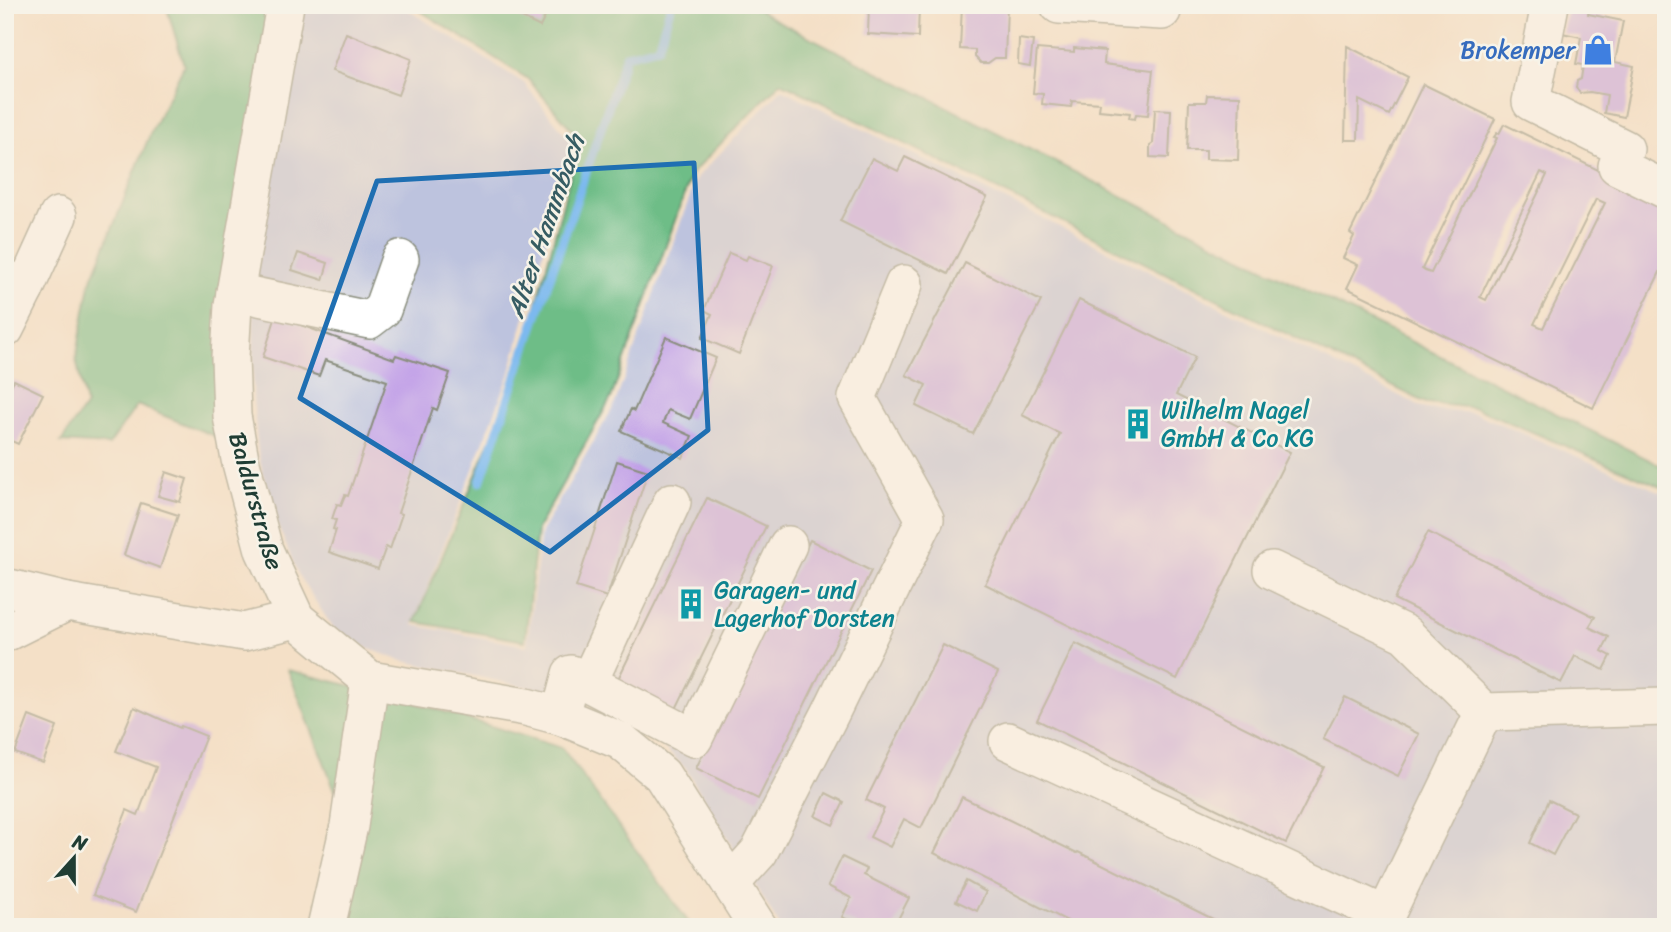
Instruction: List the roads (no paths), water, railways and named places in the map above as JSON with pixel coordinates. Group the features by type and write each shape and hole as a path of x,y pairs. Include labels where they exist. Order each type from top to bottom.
{"street":[{"name":"Baldurstraße","path":"285,5 235,292 230,358 232,416 264,550 296,619 369,680"},
{"path":"1059,5 1162,11 1162,5"},
{"path":"1550,5 1531,102 1625,149 1617,166 1666,190"},
{"path":"5,329 15,283 58,216"},
{"path":"235,292 369,320 382,310 400,259"},
{"path":"731,883 759,852 925,519 857,398 904,284"},
{"path":"588,683 672,502"},
{"path":"560,716 571,674 694,738 788,545"},
{"path":"1272,570 1405,634 1484,712 1666,707"},
{"path":"5,587 67,602 244,632 296,619"},
{"path":"5,633 67,602"},
{"path":"326,927 349,826 369,680 526,707 560,716 621,741 662,775 758,927"},
{"path":"1008,741 1383,921 1484,712"}],"waterway":[{"name":"Alter Hammbach","path":"480,482 626,55 658,47 671,5"}],"place":[{"name":"Brokemper","path":"1598,50"},
{"name":"Wilhelm Nagel GmbH & Co KG","path":"1138,424"},
{"name":"Garagen- und Lagerhof Dorsten","path":"691,604"}]}
